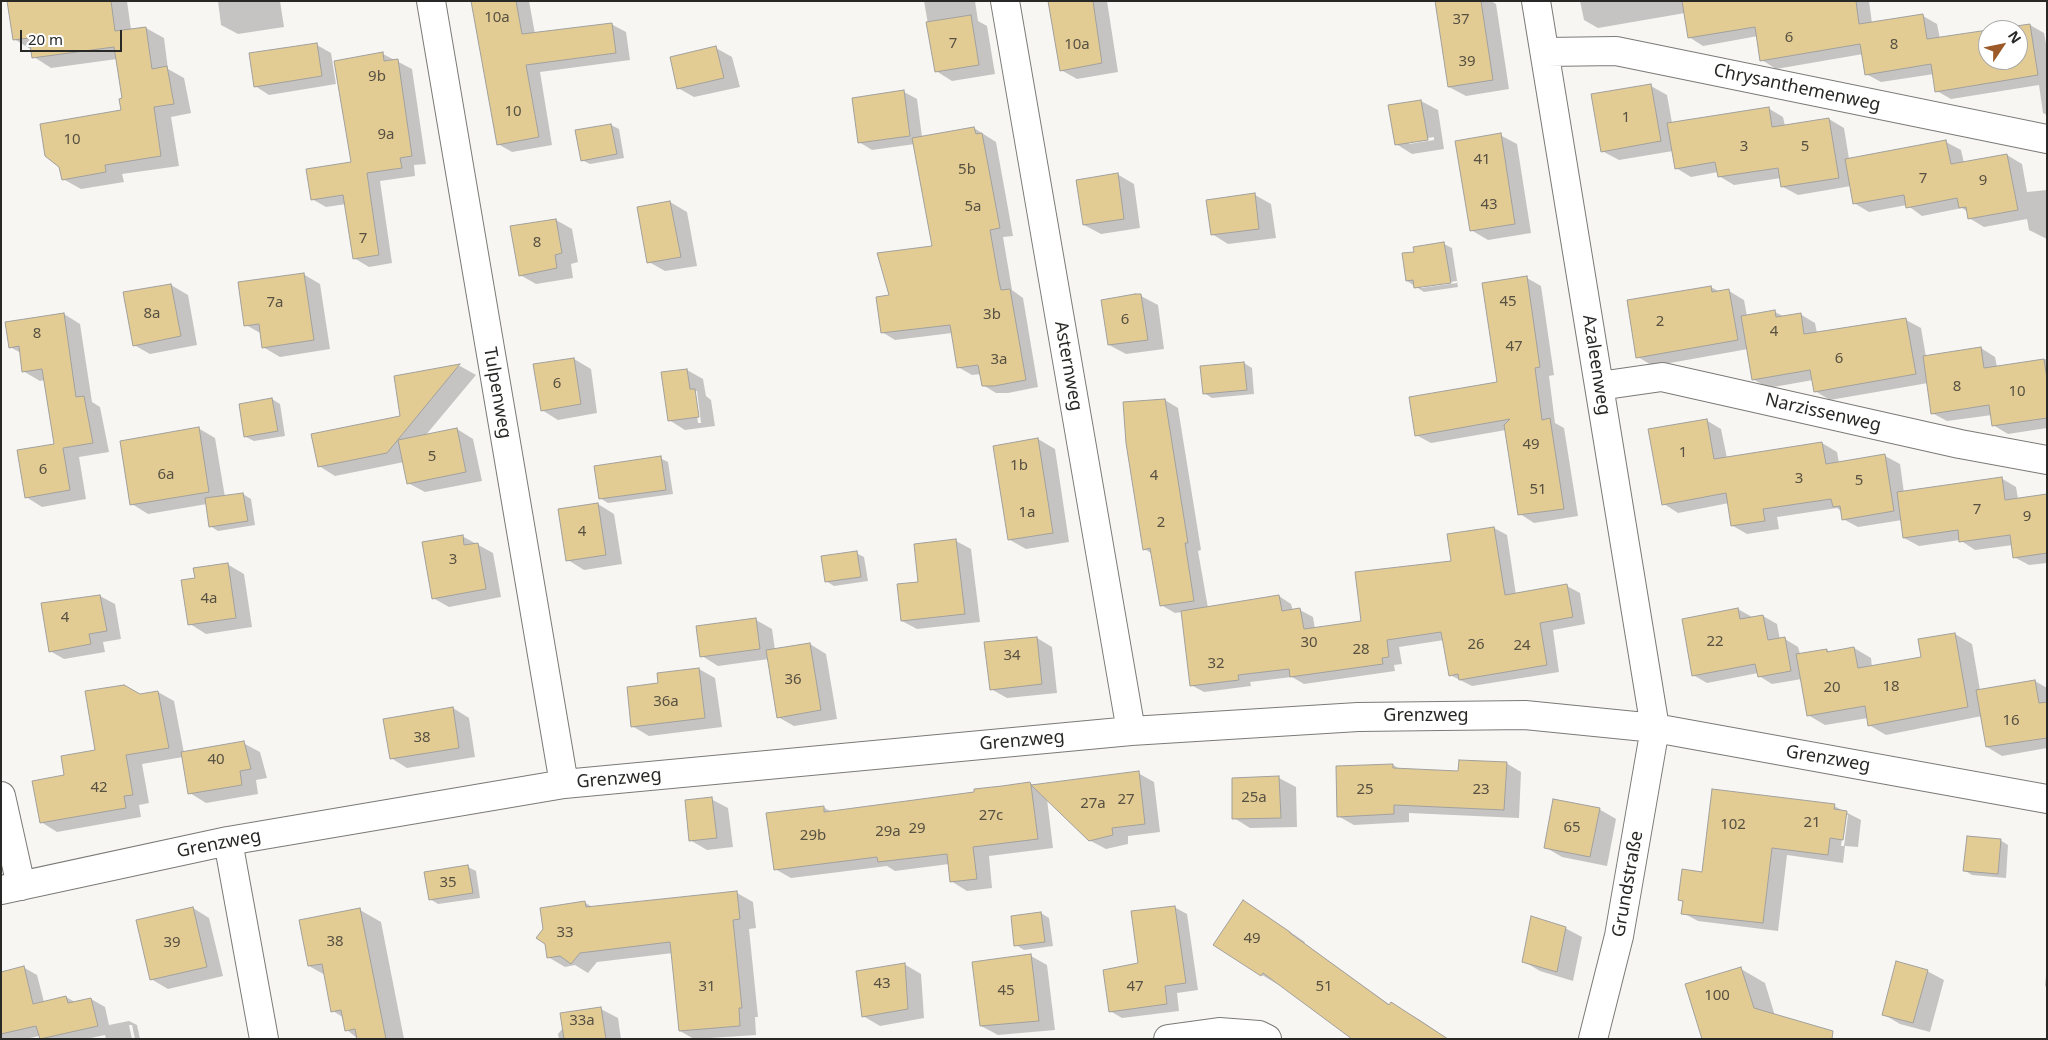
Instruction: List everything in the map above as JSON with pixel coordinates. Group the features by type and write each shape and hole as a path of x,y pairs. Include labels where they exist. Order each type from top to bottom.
{"street":[{"name":"Tulpenweg","path":"431,1 564,784"},
{"name":"Asternweg","path":"1005,1 1131,731"},
{"name":"Azaleenweg","path":"1536,1 1546,52 1655,728"},
{"name":"Chrysanthemenweg","path":"1546,52 1616,51 2047,139"},
{"name":"Narzissenweg","path":"1599,386 1662,376 1960,444 2047,460"},
{"name":"Grenzweg","path":"11,888 228,841 564,784 1131,731 1358,717 1525,715 1655,728 2047,799"},
{"name":"Grundstraße","path":"1593,1039 1619,936 1655,728"},
{"path":"1,796 11,888"},
{"path":"228,841 264,1039"},
{"path":"1168,1039 1219,1032 1259,1035 1267,1039"}],"building":[{"path":"7,1 111,1 115,31 146,27 152,69 167,66 174,104 154,107 161,156 105,165 106,172 62,180 59,167 45,156 40,124 121,110 119,99 122,98 114,47 32,58 29,38 13,40"},
{"path":"471,1 516,1 522,34 612,23 616,53 526,65 539,137 497,145"},
{"path":"1048,1 1093,1 1102,63 1060,71"},
{"path":"1435,1 1481,1 1493,80 1448,87"},
{"path":"1682,1 1856,1 1859,24 1923,14 1927,39 1978,31 1978,70 2028,70 2028,24 2030,24 2038,75 1935,92 1931,64 1865,75 1860,44 1760,61 1755,27 1688,38"},
{"path":"971,15 979,65 935,72 926,22"},
{"path":"317,43 322,76 254,87 249,53"},
{"path":"716,46 724,78 677,89 670,57"},
{"path":"383,52 384,61 398,59 412,156 400,158 402,168 367,173 379,255 353,259 343,195 311,200 306,169 351,162 334,61"},
{"path":"1651,84 1661,141 1601,152 1591,94"},
{"path":"904,90 910,136 858,143 852,98"},
{"path":"1421,100 1428,140 1395,145 1388,105"},
{"path":"1769,107 1772,127 1829,118 1839,178 1781,187 1778,168 1718,177 1715,162 1675,169 1667,123"},
{"path":"611,124 617,154 581,161 575,130"},
{"path":"974,127 976,134 982,133 1000,228 990,230 999,281 1001,290 1010,289 1026,380 994,386 982,386 978,365 957,368 950,325 881,333 876,297 889,295 877,253 932,246 912,138"},
{"path":"1501,133 1515,224 1470,231 1455,141"},
{"path":"1946,140 1951,164 2007,154 2018,210 1968,219 1966,207 1959,208 1957,198 1906,208 1904,195 1853,204 1845,159"},
{"path":"1118,173 1124,219 1083,225 1076,180"},
{"path":"1255,193 1259,229 1211,235 1206,200"},
{"path":"670,201 681,257 647,263 637,207"},
{"path":"556,219 562,253 555,255 557,268 519,276 510,226"},
{"path":"1444,242 1451,283 1414,288 1413,280 1406,281 1402,253 1414,252 1413,247"},
{"path":"304,273 314,340 262,348 259,324 244,326 238,282"},
{"path":"1527,276 1540,367 1535,368 1542,420 1550,418 1564,509 1518,515 1504,425 1510,419 1415,436 1409,397 1497,382 1482,283"},
{"path":"171,284 181,336 133,346 123,292"},
{"path":"1711,286 1712,292 1729,289 1738,340 1636,358 1627,300"},
{"path":"1141,294 1148,340 1108,345 1101,300"},
{"path":"1775,310 1776,317 1801,313 1804,334 1906,318 1916,374 1814,392 1810,370 1752,380 1741,316"},
{"path":"64,313 76,397 84,396 93,443 63,448 70,490 25,498 17,450 54,444 42,369 22,372 19,346 9,348 5,322"},
{"path":"1981,347 1984,368 2044,359 2047,379 2047,418 1992,426 1989,405 1931,414 1923,356"},
{"path":"574,358 581,404 541,411 533,364"},
{"path":"1244,362 1247,390 1203,394 1200,366"},
{"path":"460,364 387,453 318,467 311,434 400,416 394,376"},
{"path":"687,369 690,389 695,389 699,417 668,421 661,372"},
{"path":"272,398 278,431 244,437 239,404"},
{"path":"1165,399 1188,543 1185,543 1194,601 1160,606 1150,548 1143,550 1126,443 1123,402"},
{"path":"1707,419 1714,459 1822,442 1826,464 1885,454 1894,511 1842,520 1840,506 1833,507 1831,499 1763,509 1765,521 1731,526 1726,493 1662,505 1648,429"},
{"path":"199,427 209,492 130,505 120,441"},
{"path":"457,428 466,472 407,484 398,440"},
{"path":"1038,438 1053,533 1008,540 993,446"},
{"path":"661,456 666,490 599,499 594,466"},
{"path":"2002,477 2005,500 2047,494 2047,553 2013,558 2010,535 1959,542 1958,530 1903,538 1897,492"},
{"path":"243,493 248,521 209,527 205,498"},
{"path":"598,503 606,555 566,561 558,509"},
{"path":"1494,527 1505,595 1567,584 1573,617 1540,623 1547,665 1459,680 1458,674 1449,676 1441,632 1387,640 1389,657 1382,658 1383,664 1290,677 1289,669 1238,675 1239,680 1190,686 1181,611 1279,595 1282,611 1300,608 1304,629 1361,621 1355,572 1451,561 1447,534"},
{"path":"463,535 464,545 478,543 486,589 432,599 422,542"},
{"path":"956,539 965,614 901,621 897,584 918,582 914,544"},
{"path":"857,551 861,577 825,582 821,556"},
{"path":"228,563 236,618 188,625 181,580 195,578 193,568"},
{"path":"100,595 107,631 89,634 91,644 49,652 41,603"},
{"path":"1738,608 1740,619 1763,615 1768,640 1785,637 1791,671 1758,677 1755,664 1692,676 1682,619"},
{"path":"756,618 760,649 700,657 696,626"},
{"path":"1955,633 1968,707 1868,726 1865,706 1807,716 1796,654 1827,649 1827,652 1854,647 1858,668 1921,657 1918,639"},
{"path":"1037,637 1042,684 990,690 984,642"},
{"path":"810,643 821,710 777,718 766,650"},
{"path":"699,668 705,718 631,727 627,687 658,683 657,673"},
{"path":"2035,680 2039,703 2047,702 2047,738 1986,747 1976,690"},
{"path":"124,685 140,694 158,691 169,748 126,755 133,795 124,796 126,808 40,823 32,781 64,775 61,756 95,750 85,691"},
{"path":"453,707 459,748 390,759 383,719"},
{"path":"244,741 251,769 240,771 242,785 188,794 181,752"},
{"path":"1459,760 1507,762 1504,810 1394,805 1394,814 1337,817 1336,766 1393,764 1393,768 1458,771"},
{"path":"1139,771 1145,824 1112,828 1113,835 1089,841 1031,785"},
{"path":"1279,776 1281,818 1232,819 1232,778"},
{"path":"1030,782 1038,839 973,847 977,879 950,882 947,854 878,862 877,857 774,870 766,813 824,806 824,812 974,792 974,789"},
{"path":"1712,789 1835,804 1834,809 1847,811 1843,840 1830,838 1828,855 1772,848 1763,923 1681,914 1683,901 1678,900 1682,869 1702,872"},
{"path":"712,797 717,838 689,841 685,800"},
{"path":"1553,799 1600,808 1590,857 1544,848"},
{"path":"1967,836 2001,839 1998,874 1963,871"},
{"path":"468,865 473,893 429,900 424,872"},
{"path":"737,891 740,919 733,920 742,1008 739,1008 740,1026 679,1031 670,942 580,953 571,964 560,956 547,958 545,944 536,938 543,929 540,908 585,901 586,907"},
{"path":"1243,900 1389,1005 1391,1002 1448,1039 1352,1039 1263,973 1261,976 1213,945"},
{"path":"1175,906 1186,983 1165,986 1167,1004 1109,1012 1103,970 1138,963 1131,911"},
{"path":"193,907 207,967 150,980 136,920"},
{"path":"360,908 386,1039 357,1039 355,1029 345,1031 341,1010 331,1012 322,964 308,966 299,920"},
{"path":"1041,912 1045,942 1014,946 1011,916"},
{"path":"1531,916 1566,927 1557,972 1522,962"},
{"path":"1031,954 1039,1021 980,1026 972,962"},
{"path":"1896,961 1928,970 1913,1023 1882,1015"},
{"path":"905,963 908,1009 862,1017 856,971"},
{"path":"24,966 33,1004 66,996 68,1003 91,998 98,1026 40,1039 36,1026 1,1034 1,972"},
{"path":"1741,967 1754,1008 1833,1031 1832,1039 1702,1039 1685,984"},
{"path":"601,1007 606,1039 564,1039 560,1013"}]}
